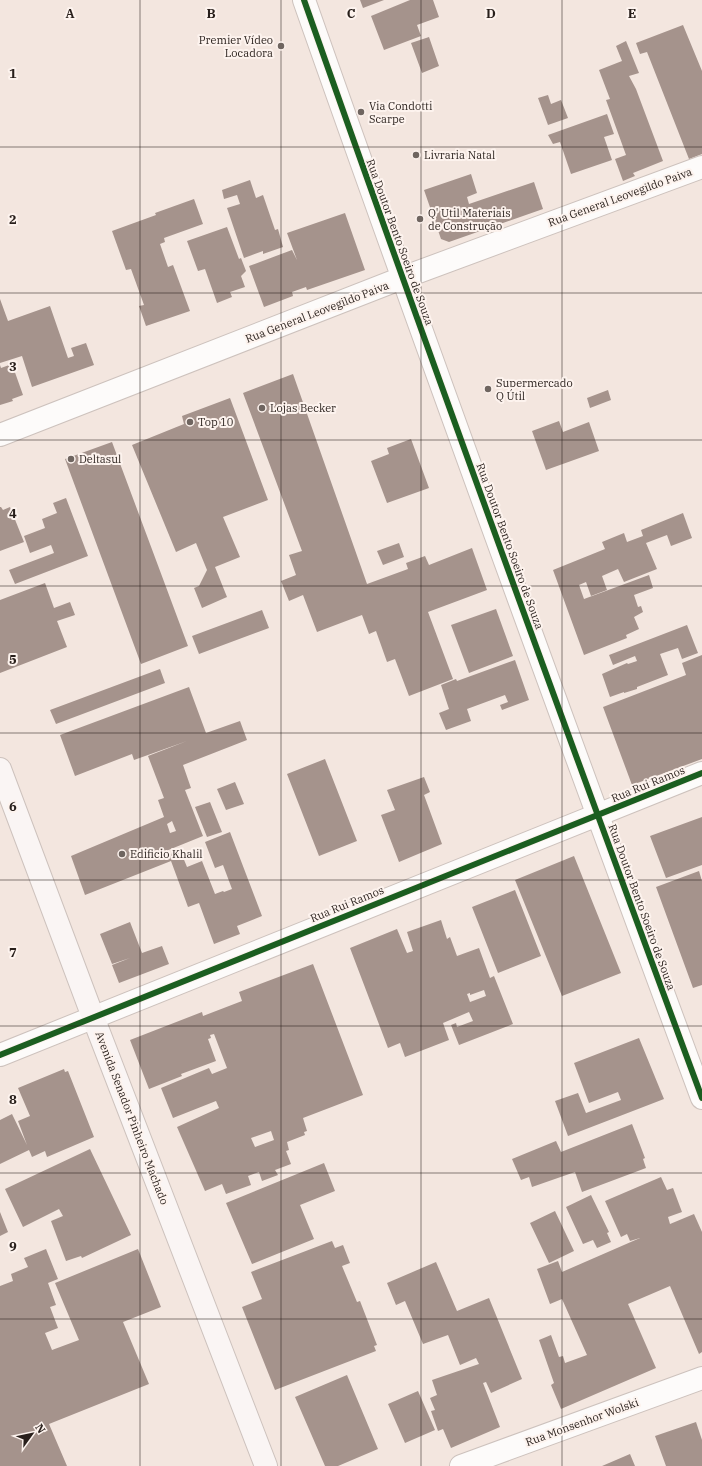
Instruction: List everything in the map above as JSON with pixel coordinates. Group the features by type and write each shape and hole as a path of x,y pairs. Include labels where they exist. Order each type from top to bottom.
{"main road":[{"name":"Avenida Senador Pinheiro Machado","path":"0,769 93,1017 266,1466"}],"street":[{"name":"Rua Doutor Bento Soeiro de Souza","path":"304,0 402,278 597,815 702,1098"},
{"name":"Rua General Leovegildo Paiva","path":"0,435 402,278 702,167"},
{"name":"Rua Rui Ramos","path":"0,1055 702,773"},
{"name":"Rua Monsenhor Wolski","path":"461,1466 702,1378"}],"building":[{"path":"360,0 384,0 363,8"},
{"path":"410,0 433,0 439,17 417,25 421,36 384,50 371,16"},
{"path":"683,25 702,71 702,154 689,159 647,52 640,54 636,43"},
{"path":"429,37 439,66 422,73 411,43"},
{"path":"626,41 639,73 629,76 636,89 663,161 633,173 635,176 623,181 615,159 626,155 606,100 610,99 599,70 622,61 616,46"},
{"path":"548,95 551,104 561,100 568,118 548,125 538,98"},
{"path":"607,114 614,134 604,137 612,160 571,174 560,142 553,144 548,135"},
{"path":"471,174 477,193 467,197 469,204 534,182 543,209 449,242 441,239 424,190"},
{"path":"250,180 256,198 263,195 275,230 278,229 283,247 263,254 263,251 244,258 227,208 240,204 237,195 224,199 222,190"},
{"path":"194,199 203,224 164,238 165,242 160,244 168,267 173,265 190,311 146,326 139,306 144,305 131,269 126,270 112,231"},
{"path":"345,213 365,270 307,290 306,287 292,292 293,296 264,307 249,266 292,250 297,260 287,233"},
{"path":"227,227 239,259 241,258 246,271 241,276 245,287 230,292 232,297 217,303 205,269 198,271 187,241"},
{"path":"0,299 8,321 50,306 68,358 74,356 71,348 86,343 94,365 32,387 22,356 0,363"},
{"path":"12,364 23,395 12,399 13,401 0,405 0,365 1,368"},
{"path":"293,374 367,584 408,569 406,563 425,556 429,565 472,548 487,590 428,612 453,679 409,696 395,659 387,662 376,631 369,634 362,615 317,632 303,595 289,601 281,581 296,575 289,555 302,551 243,393"},
{"path":"608,390 611,400 590,408 587,398"},
{"path":"230,398 268,500 223,517 240,557 215,567 227,597 202,608 194,588 199,586 207,570 196,543 176,552 132,445 184,424 182,416"},
{"path":"559,421 563,432 589,422 599,451 546,470 532,431"},
{"path":"411,439 429,488 387,503 371,461 389,454 387,448"},
{"path":"112,442 188,646 141,664 65,459"},
{"path":"66,498 88,556 15,584 9,570 54,553 51,545 30,553 24,536 45,528 42,519 57,513 53,503"},
{"path":"0,507 3,510 10,507 24,542 0,551"},
{"path":"683,513 692,538 671,546 667,535 646,543 657,569 624,582 618,569 602,576 607,590 591,596 586,582 579,585 584,599 649,575 653,588 634,595 638,607 641,606 643,612 634,617 639,629 626,635 627,638 584,655 553,570 605,549 602,542 624,533 627,542 643,536 641,530"},
{"path":"399,543 404,557 383,565 377,551"},
{"path":"45,583 54,608 70,602 75,615 57,621 67,647 0,673 0,600"},
{"path":"496,609 513,656 469,673 451,625"},
{"path":"262,610 269,628 199,654 192,636"},
{"path":"687,625 698,653 682,659 678,648 660,654 668,675 637,687 637,689 610,697 602,674 627,663 637,661 635,656 613,665 609,655"},
{"path":"702,655 702,759 632,785 603,707 686,675 682,663"},
{"path":"515,660 529,700 502,710 500,705 508,702 505,695 467,709 471,721 446,730 439,713 449,709 441,685 456,679 457,681"},
{"path":"160,669 165,683 56,724 50,710"},
{"path":"189,687 206,733 240,721 247,740 183,765 191,788 185,790 203,836 166,851 168,855 180,850 187,867 202,861 215,894 224,892 232,889 223,865 215,868 205,842 230,832 262,916 237,926 240,934 214,944 199,903 188,907 171,861 85,895 71,856 164,817 158,800 164,798 148,756 187,741 134,760 132,754 75,776 60,735","holes":["172,821 176,831 170,833 167,824"]},
{"path":"325,759 357,841 319,856 287,774"},
{"path":"424,777 430,792 424,795 442,844 399,862 381,815 395,810 387,790"},
{"path":"235,782 244,804 226,810 217,789"},
{"path":"210,802 222,832 207,837 195,807"},
{"path":"702,817 702,865 666,878 650,836"},
{"path":"574,856 621,973 562,996 515,880"},
{"path":"699,871 702,881 702,985 693,988 656,887"},
{"path":"515,890 541,956 498,973 472,907"},
{"path":"441,920 447,939 450,937 457,956 479,948 490,978 494,976 513,1024 459,1045 451,1025 456,1023 457,1027 473,1021 469,1012 443,1023 449,1040 405,1057 400,1043 388,1048 350,948 397,929 407,953 413,951 407,932","holes":["484,990 486,996 470,1002 467,994 470,993 470,995"]},
{"path":"130,922 142,953 162,946 169,964 119,983 112,965 130,958 112,964 100,934"},
{"path":"313,964 363,1095 303,1118 307,1131 304,1132 305,1135 287,1142 289,1150 286,1151 291,1164 275,1170 278,1175 262,1181 259,1172 248,1176 251,1185 226,1194 222,1184 205,1191 177,1127 219,1108 216,1101 173,1118 161,1088 209,1068 212,1074 227,1068 214,1034 210,1035 211,1038 208,1039 216,1061 181,1074 182,1076 149,1089 130,1040 202,1012 203,1016 242,1001 239,992","holes":["271,1131 274,1140 255,1147 251,1138"]},
{"path":"639,1038 664,1099 568,1136 555,1101 578,1093 586,1113 621,1100 618,1092 589,1103 574,1063"},
{"path":"64,1069 65,1072 68,1071 94,1137 47,1157 45,1151 32,1157 29,1150 0,1164 0,1120 12,1114 27,1145 18,1121 30,1116 18,1088"},
{"path":"632,1124 645,1158 643,1159 646,1168 582,1192 575,1172 532,1187 529,1177 521,1180 512,1159 556,1141 561,1152"},
{"path":"90,1149 131,1235 82,1258 81,1256 66,1261 51,1221 63,1216 59,1209 23,1227 5,1189"},
{"path":"324,1163 335,1191 300,1205 314,1239 252,1264 226,1203"},
{"path":"661,1177 667,1190 673,1188 682,1212 668,1217 670,1224 694,1214 702,1232 702,1352 699,1354 670,1286 628,1304 656,1368 561,1409 551,1385 554,1383 539,1340 551,1335 559,1357 563,1356 565,1363 587,1355 562,1299 550,1304 537,1269 558,1261 562,1272 640,1238 630,1241 627,1234 621,1237 605,1201"},
{"path":"591,1195 609,1232 607,1233 611,1242 597,1248 593,1240 583,1244 566,1207"},
{"path":"555,1211 574,1251 549,1263 530,1223"},
{"path":"0,1212 8,1232 0,1236"},
{"path":"332,1241 335,1248 343,1245 350,1263 342,1266 357,1302 360,1301 377,1345 374,1346 376,1351 275,1390 242,1307 262,1299 251,1272"},
{"path":"46,1249 58,1279 48,1283 56,1305 50,1307 58,1328 45,1333 52,1350 79,1340 55,1283 138,1249 161,1307 123,1322 149,1384 49,1424 67,1466 0,1466 0,1286 13,1281 11,1274 28,1267 24,1258"},
{"path":"436,1262 457,1311 489,1298 522,1379 491,1393 486,1382 483,1383 500,1427 451,1448 443,1429 438,1431 431,1411 435,1410 430,1398 437,1395 432,1380 479,1364 476,1358 460,1365 448,1335 423,1344 405,1301 396,1305 387,1283"},
{"path":"347,1375 378,1449 338,1466 325,1466 295,1397"},
{"path":"418,1391 435,1430 405,1443 388,1404"},
{"path":"696,1422 702,1440 702,1466 666,1466 655,1436"},
{"path":"630,1454 635,1466 602,1466"}],"cycle path":[{"path":"304,0 501,550 702,1098"},
{"path":"0,1055 702,773"}],"place":[{"name":"Premier Vídeo Locadora","path":"281,46"},
{"name":"Via Condotti Scarpe","path":"361,112"},
{"name":"Livraria Natal","path":"416,155"},
{"name":"Q' Util Materiais de Construção","path":"420,219"},
{"name":"Supermercado Q Útil","path":"488,389"},
{"name":"Lojas Becker","path":"262,408"},
{"name":"Top 10","path":"190,422"},
{"name":"Deltasul","path":"71,459"},
{"name":"Edificio Khalil","path":"122,854"}]}
